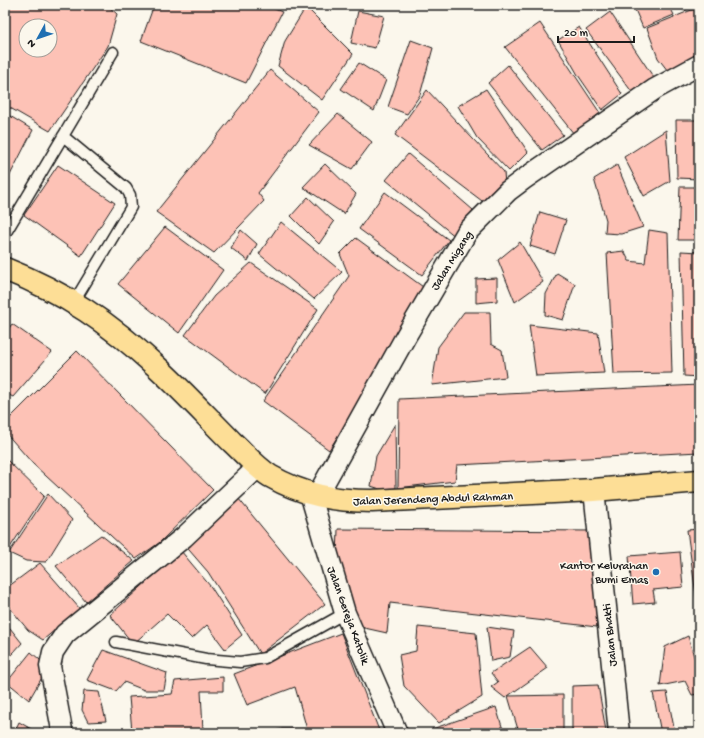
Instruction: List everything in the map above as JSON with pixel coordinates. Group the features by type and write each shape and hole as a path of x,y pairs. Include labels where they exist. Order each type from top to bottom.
{"highway":[{"name":"Jalan Jerendeng Abdul Rahman","path":"5,269 33,280 74,302 103,321 157,367 258,467 280,481 314,495 343,501 372,501 594,490 699,481"}],"street":[{"name":"Jalan Migang","path":"314,495 467,232 508,191 524,179 655,89 699,65"},
{"path":"62,730 50,666 53,652 65,634 184,537 258,467"},
{"name":"Jalan Bhakti","path":"594,490 619,733"},
{"name":"Jalan Gereja Katolik","path":"314,495 345,613 397,733"}],"lane":[{"path":"5,234 113,52"},
{"path":"63,136 126,188 130,195 131,207 74,302"},
{"path":"116,642 206,659 240,662 265,658 345,613"}],"building":[{"path":"5,5 107,5 117,14 108,46 50,131 5,105 5,68 9,60 5,56"},
{"path":"154,5 265,5 282,12 246,83 141,41"},
{"path":"633,5 669,5 674,15 643,28"},
{"path":"681,5 696,5 684,11"},
{"path":"306,7 353,54 322,100 278,66 285,41"},
{"path":"699,7 699,60 671,75 658,58 647,28"},
{"path":"358,11 384,16 375,48 351,43"},
{"path":"610,12 654,78 632,92 586,30"},
{"path":"540,23 600,113 574,134 505,47"},
{"path":"579,27 622,94 602,110 578,75 558,40"},
{"path":"411,40 433,48 420,95 407,114 388,107"},
{"path":"359,63 386,80 374,111 341,89"},
{"path":"508,65 563,135 542,150 488,83"},
{"path":"270,70 319,112 258,193 264,201 214,253 156,212"},
{"path":"486,89 528,152 509,171 477,138 458,106"},
{"path":"427,90 504,172 505,184 486,204 395,135"},
{"path":"5,113 33,130 5,185"},
{"path":"338,114 372,142 352,169 309,145"},
{"path":"676,120 699,120 699,179 677,178"},
{"path":"666,130 670,181 644,196 624,157"},
{"path":"408,154 473,210 456,237 386,180"},
{"path":"325,164 356,194 344,214 303,187"},
{"path":"58,165 115,203 81,256 24,215"},
{"path":"617,165 643,227 621,234 605,233 606,220 594,179"},
{"path":"680,187 699,187 699,240 678,240"},
{"path":"385,192 449,240 422,275 359,229"},
{"path":"308,197 334,222 319,244 291,216"},
{"path":"540,212 566,220 555,254 530,246"},
{"path":"281,222 342,272 314,299 259,254"},
{"path":"165,227 223,270 179,333 118,284"},
{"path":"241,230 257,244 248,261 231,248"},
{"path":"649,230 668,233 672,373 614,374 607,253 624,251 629,261 645,263"},
{"path":"356,238 430,292 329,450 263,401 349,276 340,254"},
{"path":"520,242 543,282 515,302 498,260"},
{"path":"681,251 699,252 699,377 684,376"},
{"path":"251,263 318,309 265,394 185,335 214,296"},
{"path":"557,273 575,284 563,320 545,315 546,294"},
{"path":"497,278 497,301 476,303 476,279"},
{"path":"464,312 490,312 491,344 502,350 506,377 432,385 438,347"},
{"path":"12,324 52,352 13,397 5,393 5,333"},
{"path":"529,325 598,333 604,373 536,376"},
{"path":"77,351 213,490 159,543 136,559 33,464 5,432 5,423"},
{"path":"699,385 699,452 457,465 455,481 398,488 399,399"},
{"path":"395,424 396,488 380,489 371,486 376,456"},
{"path":"5,459 44,496 5,555"},
{"path":"48,494 72,520 46,562 26,561 9,553"},
{"path":"238,498 325,604 260,654 208,572 183,543"},
{"path":"338,529 591,531 597,627 390,603 387,633 360,627 336,583"},
{"path":"699,529 699,617 687,530"},
{"path":"101,535 134,561 86,602 56,566"},
{"path":"181,551 211,587 242,635 225,649 207,625 192,639 167,614 133,644 110,615"},
{"name":"Kantor Kelurahan Bumi Emas","path":"680,552 683,587 653,590 655,602 633,604 629,556"},
{"path":"40,563 80,609 43,640 28,630 5,602 5,589"},
{"path":"6,623 22,643 5,662 5,624"},
{"path":"418,627 476,633 482,697 439,723 404,686 399,655 416,651"},
{"path":"487,627 514,631 510,657 491,661"},
{"path":"341,633 380,733 308,733 295,687 247,705 234,674"},
{"path":"688,636 695,660 699,659 699,694 692,695 685,681 660,686 665,647"},
{"path":"530,647 548,668 505,698 491,687 498,682 491,673"},
{"path":"103,650 167,673 164,690 144,690 124,682 116,691 87,680"},
{"path":"31,652 48,667 29,700 7,682"},
{"path":"223,677 223,691 201,691 203,730 132,732 129,697 172,694 175,681"},
{"path":"598,685 606,731 572,733 572,686"},
{"path":"84,691 99,692 106,721 88,722 82,710"},
{"path":"667,692 675,733 661,733 653,693"},
{"path":"563,695 563,733 519,733 508,696"},
{"path":"496,707 504,733 434,733 432,729"},
{"path":"19,722 38,733 14,733"},
{"path":"243,729 244,733 217,733"},
{"path":"282,729 305,729 306,733 267,733"}],"place":[{"name":"Kantor Kelurahan Bumi Emas","path":"656,572"}]}
